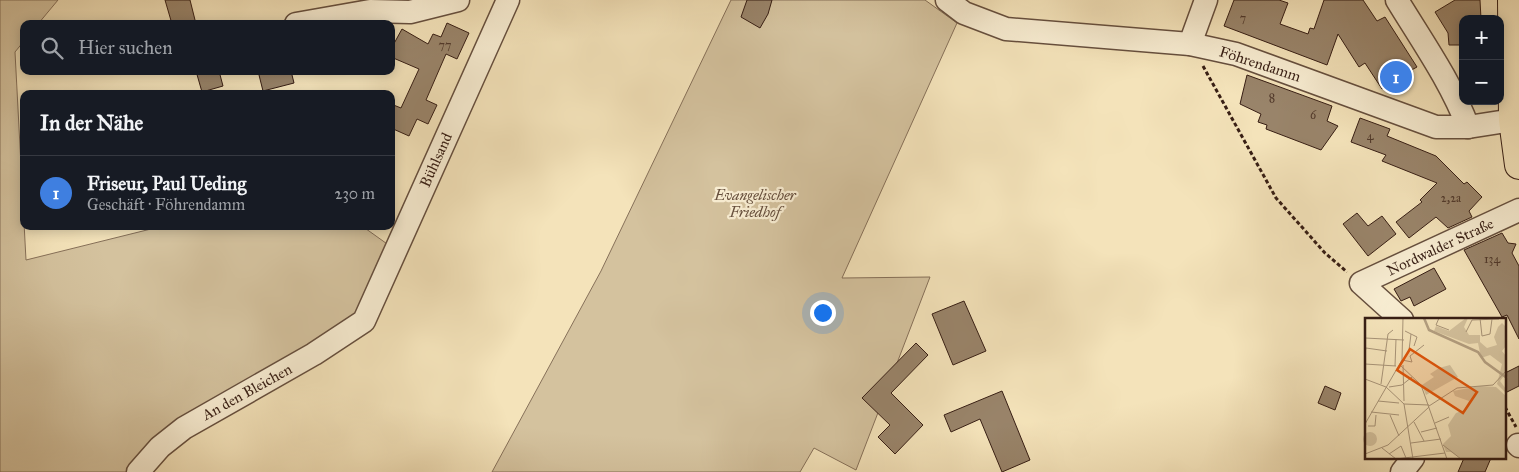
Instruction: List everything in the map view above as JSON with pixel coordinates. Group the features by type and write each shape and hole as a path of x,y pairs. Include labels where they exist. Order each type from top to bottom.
{"main road":[{"path":"1512,0 1513,120 1519,165"}],"street":[{"path":"319,20 370,11 410,12 458,0"},
{"name":"Bühlsand","path":"364,321 508,0"},
{"name":"Föhrendamm","path":"947,0 964,13 1006,29 1190,44 1236,54 1436,127 1468,127 1513,120"},
{"path":"1190,44 1206,0"},
{"path":"1397,0 1448,85 1468,127"},
{"name":"Nordwalder Straße","path":"1361,283 1519,210"},
{"path":"1361,283 1400,318"},
{"name":"An den Bleichen","path":"138,472 160,446 184,428 314,354 364,321"},
{"path":"1402,472 1411,460"}],"path":[{"path":"1190,44 1276,198 1325,253 1361,283"}],"green space":[{"path":"0,0 58,0 41,20 20,20 20,46 15,52 20,147 20,230 24,230 26,260 147,230 368,230 390,246 358,316 134,472 0,472"},
{"name":"Evangelischer Friedhof","path":"731,0 925,0 957,23 842,278 930,277 856,470 814,448 800,472 492,472 601,271"}],"building":[{"path":"165,0 190,0 195,20 171,20"},
{"path":"747,0 772,0 768,14 760,28 741,17"},
{"path":"1234,0 1279,0 1288,3 1280,24 1308,34 1310,28 1314,29 1324,0 1363,0 1377,21 1385,17 1417,67 1406,73 1410,79 1396,88 1392,82 1382,89 1365,63 1359,67 1338,34 1327,65 1224,26"},
{"path":"1455,0 1480,0 1481,15 1459,15 1459,45 1449,45 1448,33 1435,12"},
{"path":"447,23 469,33 457,59 446,54 426,100 437,105 428,124 417,119 409,136 395,130 395,106 401,108 419,69 395,59 395,42 402,29 428,44 433,34 441,37"},
{"path":"197,75 220,75 223,86 201,90"},
{"path":"259,75 292,75 294,83 263,90"},
{"path":"1247,75 1332,106 1327,121 1338,126 1321,150 1266,129 1267,125 1258,122 1261,114 1240,104"},
{"path":"1360,118 1390,129 1387,136 1436,156 1464,184 1467,182 1482,197 1469,211 1472,217 1448,228 1436,217 1409,238 1396,222 1422,202 1420,200 1437,183 1382,161 1386,155 1351,142"},
{"path":"1357,213 1368,226 1382,216 1396,234 1368,256 1343,224"},
{"path":"1502,233 1508,243 1516,244 1512,253 1519,266 1519,339 1507,315 1502,317 1464,250"},
{"path":"1434,268 1446,289 1414,306 1410,297 1401,301 1394,289"},
{"path":"964,301 986,351 953,365 932,314"},
{"path":"916,343 928,355 891,393 923,425 895,454 878,437 890,425 862,398"},
{"path":"1519,366 1519,386 1506,392 1506,372"},
{"path":"1325,386 1341,393 1335,410 1318,403"},
{"path":"1002,391 1030,460 1002,472 980,419 951,432 944,415"},
{"path":"1463,460 1490,460 1485,472 1458,472"}],"place":[{"name":"Friseur, Paul Ueding","path":"1396,77"}]}
